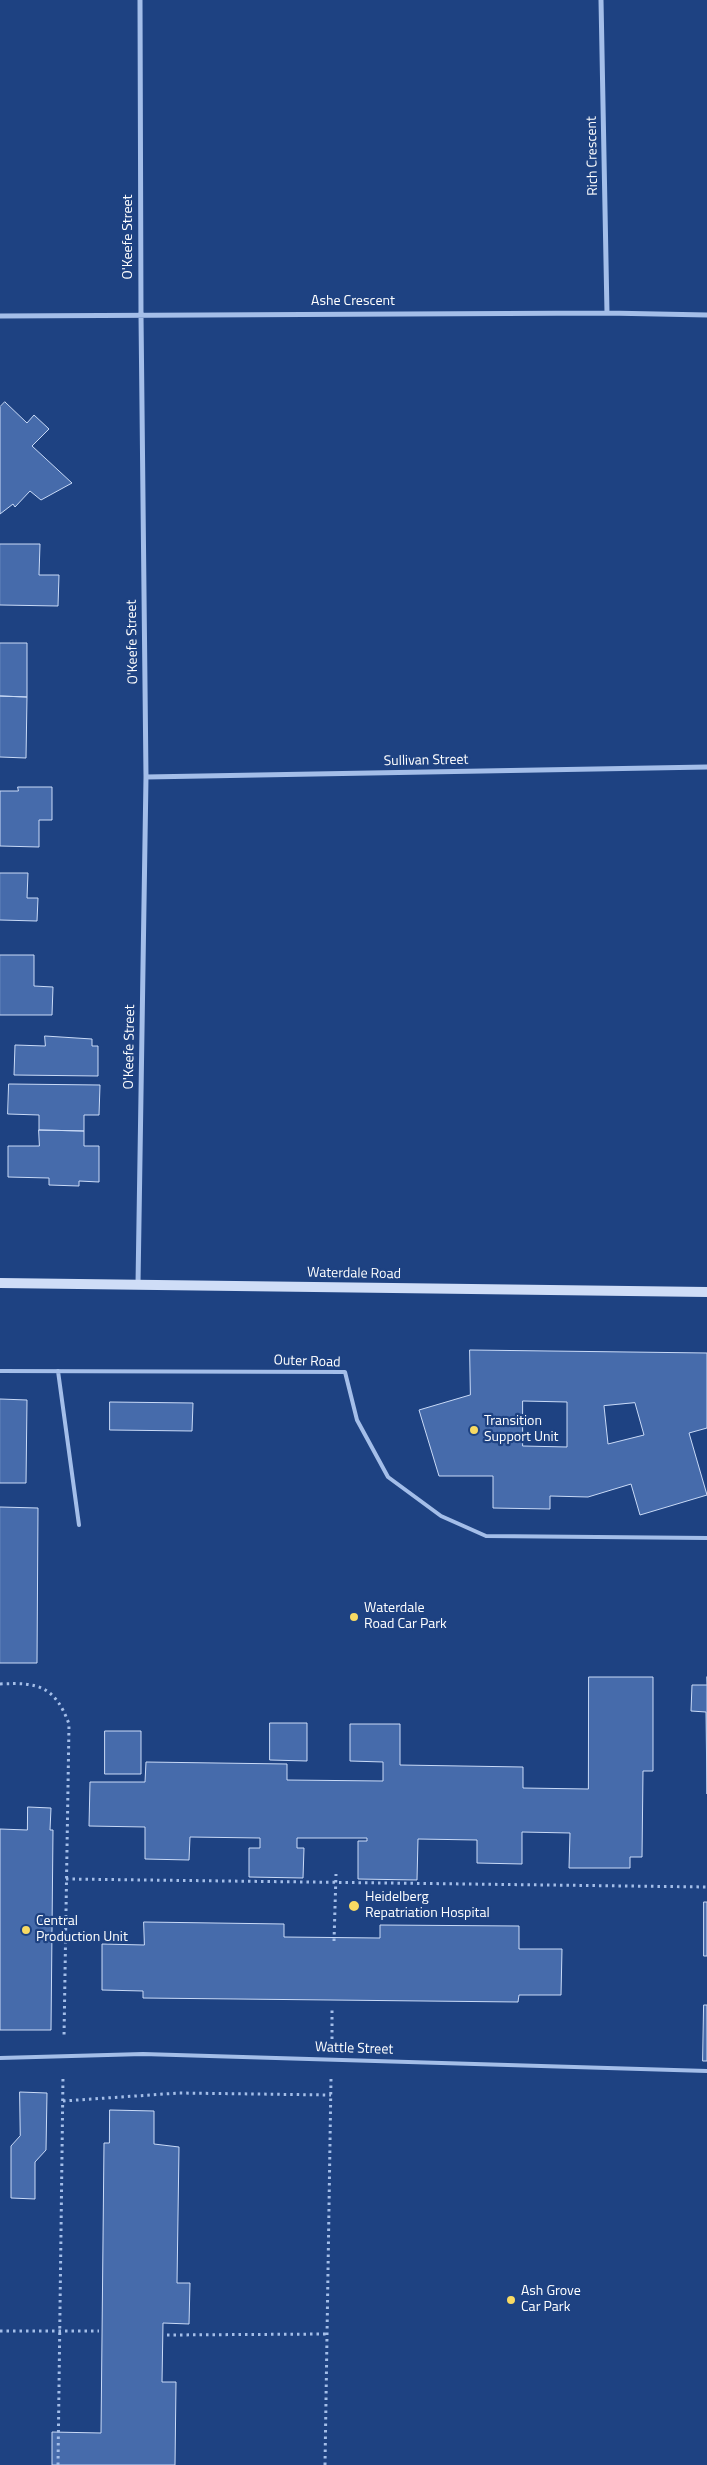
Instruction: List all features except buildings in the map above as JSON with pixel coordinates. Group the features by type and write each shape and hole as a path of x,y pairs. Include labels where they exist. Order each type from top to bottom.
{"street":[{"name":"O'Keefe Street","path":"138,1284 146,777 140,0"},
{"name":"Rich Crescent","path":"602,0 607,312"},
{"name":"Ashe Crescent","path":"0,316 607,312 707,315"},
{"name":"Sullivan Street","path":"146,777 707,767"},
{"name":"Waterdale Road","path":"0,1283 707,1292"}],"lane":[{"name":"Outer Road","path":"0,1371 346,1372 357,1420 388,1477 441,1516 486,1536 707,1538"},
{"path":"58,1371 79,1525"},
{"name":"Wattle Street","path":"0,2058 143,2054 707,2071"}],"path":[{"path":"334,1941 336,1874"},
{"path":"66,1879 707,1887"},
{"path":"324,2465 332,2010"},
{"path":"62,2101 179,2092 331,2095"},
{"path":"0,2331 99,2331"},
{"path":"167,2335 327,2334"}],"place":[{"name":"Transition Support Unit","path":"474,1430"},
{"name":"Waterdale Road Car Park","path":"354,1617"},
{"name":"Heidelberg Repatriation Hospital","path":"354,1906"},
{"name":"Central Production Unit","path":"26,1930"},
{"name":"Ash Grove Car Park","path":"511,2300"}]}
